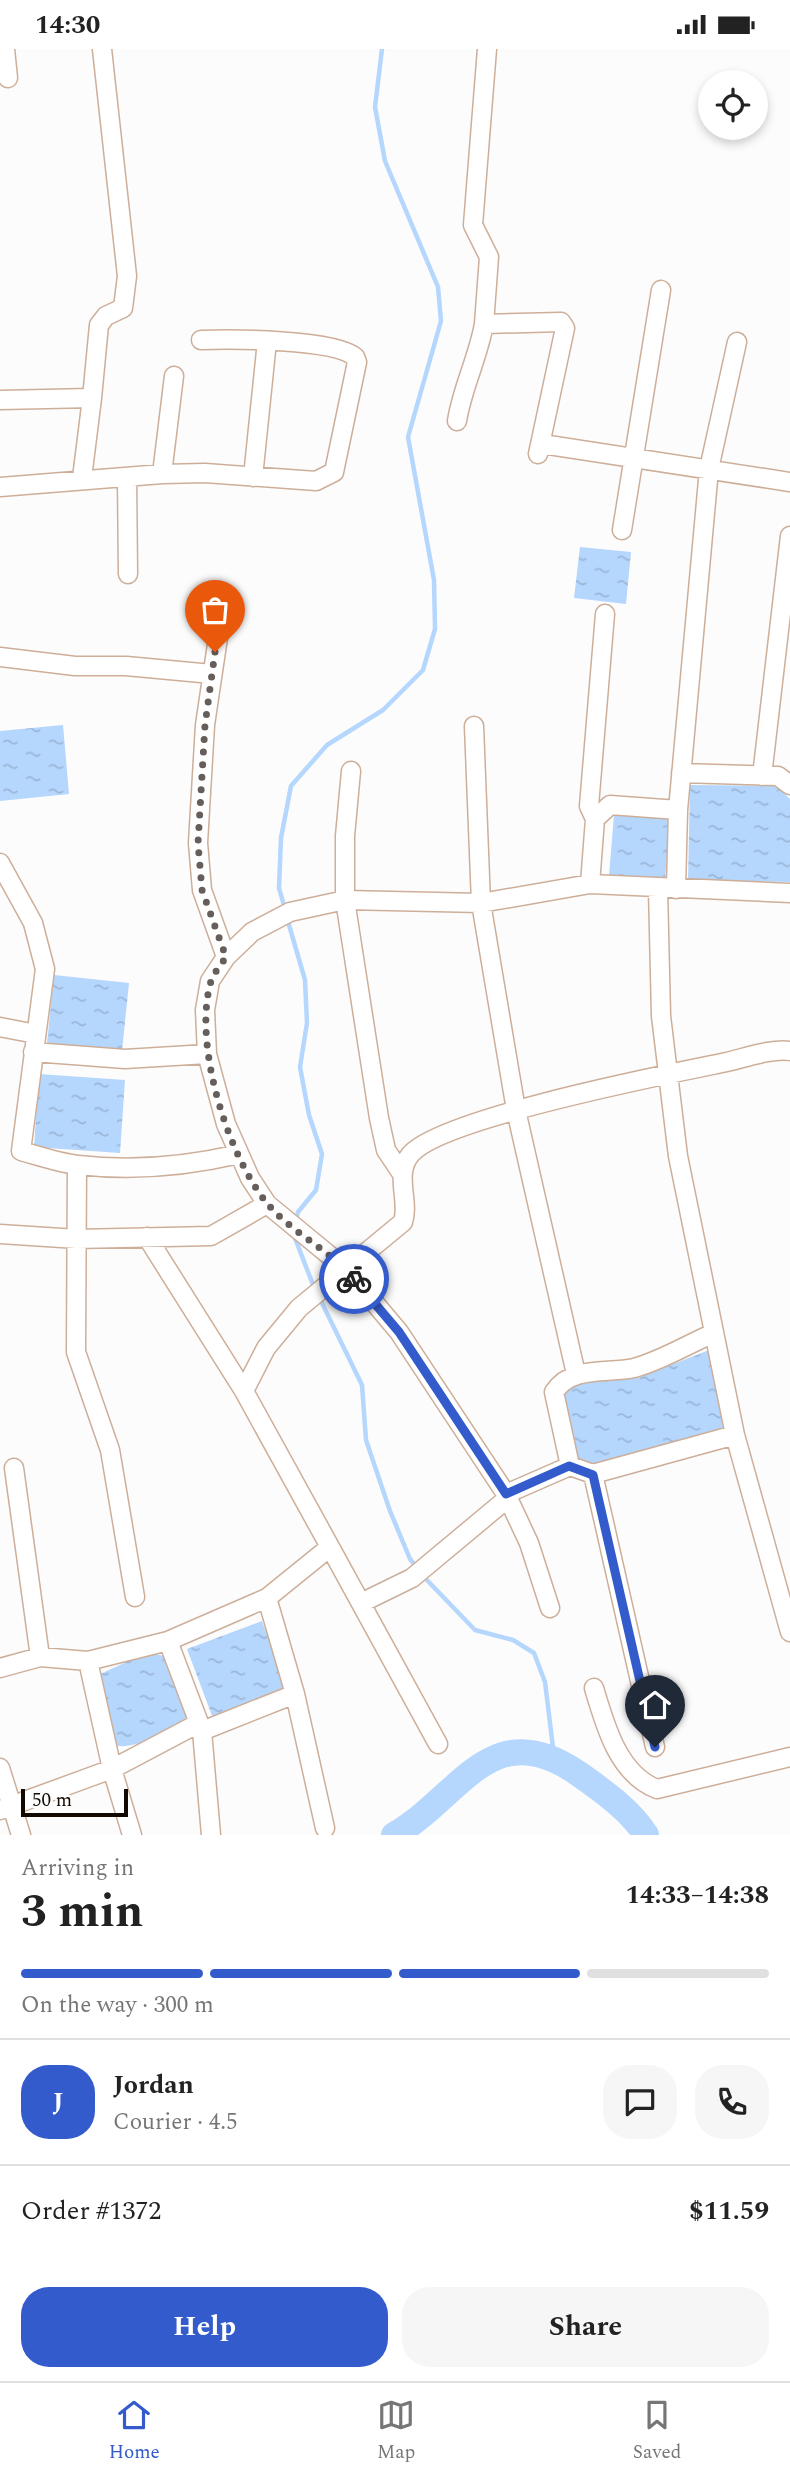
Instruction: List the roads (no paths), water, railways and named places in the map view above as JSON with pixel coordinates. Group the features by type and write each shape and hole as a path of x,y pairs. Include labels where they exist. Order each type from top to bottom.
{"street":[{"path":"5,49 8,78"},
{"path":"82,478 99,325 106,316 123,308 127,276 102,49"},
{"path":"457,421 461,394 476,361 484,324 489,257 472,225 487,49"},
{"path":"622,530 661,290"},
{"path":"484,324 558,320 564,324 540,449 632,457 790,482"},
{"path":"0,487 82,478 127,478 162,474 316,481 334,472 357,362 351,354 267,341 201,340"},
{"path":"253,477 267,341"},
{"path":"737,342 709,469 678,810 659,966 666,1075 714,1333 736,1435 790,1629"},
{"path":"162,474 174,376"},
{"path":"0,400 92,398"},
{"path":"127,478 128,574"},
{"path":"762,775 790,535"},
{"path":"590,884 595,819 589,806 605,614"},
{"path":"219,631 205,725 198,843 202,890 226,957"},
{"path":"0,657 75,666 126,666 212,674"},
{"path":"474,726 481,902 516,1110 576,1374"},
{"path":"244,1391 266,1347 299,1308 403,1222 406,1212 402,1174 386,1150 379,1118 345,900 345,836 351,771"},
{"path":"681,773 778,776 790,785"},
{"path":"595,819 610,805 678,810"},
{"path":"0,863 33,923 45,969 21,1151 77,1165 155,1166 207,1161 239,1154"},
{"path":"550,1608 529,1543 507,1496 399,1332 346,1269 267,1204 250,1178 226,1124 207,1053 205,1010 210,981 226,957 252,932 290,912 345,900 481,902 590,884 790,893"},
{"path":"0,1027 36,1034"},
{"path":"402,1174 410,1155 434,1139 516,1110 666,1075 790,1051"},
{"path":"33,1052 125,1059 207,1053"},
{"path":"77,1165 76,1352 110,1450 135,1597"},
{"path":"0,1234 77,1239 211,1236 267,1204"},
{"path":"147,1237 244,1391 438,1744"},
{"path":"569,1466 554,1392 559,1384 576,1374 635,1367 714,1333"},
{"path":"361,1603 419,1572 507,1496 569,1466 593,1475 736,1435"},
{"path":"14,1468 40,1657"},
{"path":"593,1475 655,1747"},
{"path":"0,1668 40,1657 88,1661 168,1641 267,1598 330,1547"},
{"path":"267,1598 295,1694 325,1828"},
{"path":"168,1641 201,1727 211,1835"},
{"path":"88,1661 112,1769 132,1835"},
{"path":"594,1688 617,1751 635,1776 657,1789 790,1757"},
{"path":"6,1808 112,1769 201,1727 295,1694"},
{"path":"0,1768 6,1808 22,1835"}],"water":[{"path":"580,547 631,552 626,604 574,598"},
{"path":"63,725 69,794 0,801 0,731"},
{"path":"690,785 777,786 790,799 790,882 688,880"},
{"path":"614,815 670,819 665,880 609,876"},
{"path":"54,975 129,983 122,1051 47,1043"},
{"path":"39,1074 125,1080 120,1153 34,1147"},
{"path":"709,1350 725,1430 595,1467 577,1460 562,1393 576,1380 638,1378"},
{"path":"262,1621 288,1693 214,1721 187,1649"},
{"path":"148,1652 164,1656 185,1702 185,1720 181,1727 172,1732 137,1744 118,1746 113,1738 98,1675"}],"waterway":[{"path":"285,909 279,888 281,838 291,786 327,745 383,710 423,670 435,629 434,580 408,437 441,321 438,287 385,161 375,107 382,49"},
{"path":"287,918 305,980 307,1023 300,1067 309,1115 322,1154 316,1190 298,1212 296,1221"},
{"path":"293,1233 315,1290"},
{"path":"319,1297 362,1385 366,1440 390,1511 410,1559 418,1569"},
{"path":"423,1576 475,1630 513,1640 534,1653 545,1682 554,1756"},
{"path":"394,1835 418,1819 479,1767 499,1756 522,1752 549,1757 579,1774 624,1809 646,1835"}]}
